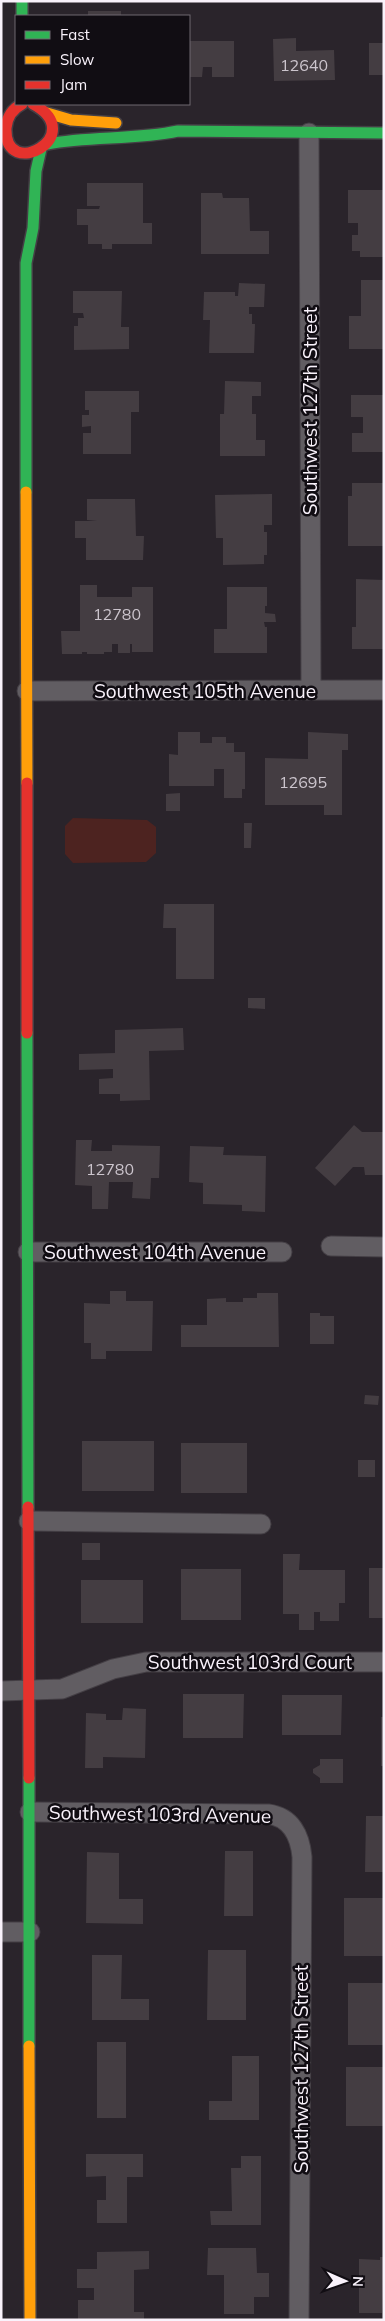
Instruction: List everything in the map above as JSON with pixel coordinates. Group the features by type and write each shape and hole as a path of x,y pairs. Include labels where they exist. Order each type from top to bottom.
{"street":[{"path":"22,1 22,15"},
{"path":"12,107 3,123 3,130 17,166"},
{"path":"40,107 71,120 136,124 178,131 384,133"},
{"path":"30,2320 26,264 33,228 36,171 44,147 52,132 51,118 40,107"},
{"path":"7,144 26,154 73,139 149,137 178,131"},
{"name":"Southwest 127th Street","path":"310,133 311,690"},
{"path":"20,237 26,264"},
{"name":"Southwest 105th Avenue","path":"27,692 384,690"},
{"path":"331,1246 384,1247"},
{"name":"Southwest 104th Avenue","path":"28,1252 282,1252"},
{"path":"29,1521 262,1524"},
{"name":"Southwest 103rd Court","path":"1,1691 30,1692 68,1687 113,1669 146,1662 384,1662"},
{"name":"Southwest 103rd Avenue","path":"30,1812 253,1813 272,1814 288,1821"},
{"name":"Southwest 127th Street","path":"288,1821 298,1839 302,1857 299,2320"},
{"path":"1,1932 30,1932"}],"shaded area":[{"path":"73,818 147,820 156,827 156,853 146,862 73,863 65,854 65,826"}],"building":[{"path":"88,11 121,11 121,15 88,15"},
{"path":"296,38 296,51 334,50 335,80 274,81 273,39"},
{"path":"190,41 234,41 234,77 212,77 212,67 203,67 202,77 190,77"},
{"path":"369,43 384,43 384,75 369,75"},
{"path":"87,183 143,183 143,223 152,223 152,244 112,244 112,249 102,249 102,244 88,244 88,225 77,225 77,209 99,209 100,206 87,206"},
{"path":"348,190 384,190 384,257 360,257 360,251 352,251 352,235 358,235 358,223 348,223"},
{"path":"201,193 222,193 223,198 249,198 250,231 269,231 269,254 201,254"},
{"path":"361,280 384,280 384,349 349,349 349,316 361,316"},
{"path":"239,283 265,284 264,307 249,307 249,314 252,314 252,324 255,324 254,353 209,353 210,320 203,320 204,292 235,292 235,296 238,296"},
{"path":"73,291 122,291 121,327 129,327 129,349 74,350 74,326 78,326 78,318 84,318 83,313 73,313"},
{"path":"225,381 261,382 261,396 252,396 252,414 256,414 256,440 265,440 265,456 220,456 220,414 224,414"},
{"path":"85,391 139,391 139,412 131,412 131,454 83,454 83,433 91,433 91,426 82,427 82,415 89,415 89,410 85,410"},
{"path":"351,395 384,395 384,452 352,452 352,433 363,433 363,417 351,417"},
{"path":"352,483 384,483 384,546 348,546 348,496 352,496"},
{"path":"272,494 272,525 264,525 264,532 267,532 267,555 264,555 264,564 223,565 223,538 216,538 215,495"},
{"path":"87,499 135,499 136,536 144,536 143,560 86,560 86,538 75,538 75,521 97,521 87,520"},
{"path":"356,579 384,580 384,649 352,649 352,627 356,627"},
{"path":"80,585 97,585 97,597 132,597 132,587 153,587 153,652 132,652 132,644 130,644 130,653 118,653 118,644 112,644 112,652 104,652 104,654 87,654 87,652 82,652 82,654 62,654 61,631 80,631"},
{"path":"227,587 267,587 265,613 275,614 276,622 264,622 265,627 267,627 267,653 214,653 214,629 227,629"},
{"path":"178,732 200,732 200,743 212,743 212,737 226,737 226,743 234,743 234,752 245,752 245,789 242,789 242,798 224,798 224,769 214,769 214,786 169,786 169,754 178,755"},
{"path":"308,732 348,734 348,750 342,750 342,815 324,815 324,805 265,805 265,758 308,759"},
{"path":"180,793 180,811 166,811 166,794"},
{"path":"244,823 252,823 251,848 244,848"},
{"path":"164,904 214,904 214,979 176,979 176,928 163,928"},
{"path":"248,998 265,998 265,1009 248,1008"},
{"path":"183,1028 184,1050 149,1051 150,1100 120,1101 120,1094 99,1094 99,1079 113,1078 113,1069 79,1070 79,1054 115,1053 115,1030"},
{"path":"354,1125 362,1132 384,1132 384,1175 365,1175 364,1167 353,1167 335,1186 315,1168"},
{"path":"76,1140 92,1140 91,1151 112,1151 112,1145 160,1146 159,1178 151,1178 150,1199 132,1198 133,1182 109,1182 108,1209 92,1209 92,1186 75,1185"},
{"path":"190,1146 224,1147 223,1155 266,1156 265,1212 242,1211 242,1205 203,1204 203,1183 189,1182"},
{"path":"110,1291 126,1291 126,1301 153,1301 152,1351 106,1351 106,1359 91,1359 91,1343 84,1343 84,1303 110,1304"},
{"path":"257,1293 278,1293 279,1347 181,1347 181,1325 207,1325 207,1299 226,1298 226,1302 243,1302 243,1298 257,1298"},
{"path":"310,1313 320,1313 320,1316 334,1316 334,1344 310,1344"},
{"path":"365,1395 379,1396 378,1405 364,1404"},
{"path":"82,1441 154,1441 154,1491 82,1491"},
{"path":"181,1443 247,1443 247,1493 181,1493"},
{"path":"358,1460 375,1460 375,1477 358,1477"},
{"path":"82,1543 100,1543 100,1560 82,1560"},
{"path":"283,1554 300,1554 299,1570 345,1570 345,1603 339,1603 339,1621 320,1621 320,1612 314,1612 314,1630 299,1630 299,1614 283,1614"},
{"path":"369,1568 384,1568 384,1618 369,1618"},
{"path":"181,1569 241,1569 241,1620 181,1620"},
{"path":"81,1580 143,1580 143,1623 81,1623"},
{"path":"183,1694 244,1694 243,1738 183,1738"},
{"path":"282,1695 342,1695 341,1735 282,1735"},
{"path":"123,1708 146,1709 145,1758 103,1757 103,1768 85,1768 86,1713 106,1714 106,1720 122,1720"},
{"path":"381,1717 384,1717 384,1766 381,1766"},
{"path":"320,1759 343,1759 343,1783 320,1783 320,1778 313,1773 313,1769 320,1765"},
{"path":"366,1816 384,1816 384,1872 365,1872"},
{"path":"225,1851 253,1851 253,1916 224,1916"},
{"path":"87,1852 119,1853 119,1899 143,1899 143,1924 86,1923"},
{"path":"344,1898 384,1898 384,1956 344,1956"},
{"path":"208,1950 246,1950 246,2020 207,2020"},
{"path":"92,1955 122,1955 121,1999 149,1999 149,2020 92,2020"},
{"path":"348,1983 384,1983 384,2045 348,2045"},
{"path":"97,2042 126,2042 126,2118 97,2118"},
{"path":"232,2056 259,2056 259,2120 209,2120 209,2101 232,2101"},
{"path":"346,2067 384,2067 384,2126 346,2126"},
{"path":"86,2154 143,2154 143,2177 127,2177 127,2223 97,2223 97,2200 106,2200 106,2176 86,2177"},
{"path":"241,2156 261,2156 261,2225 211,2225 210,2211 232,2211 231,2168 241,2168"},
{"path":"208,2248 256,2248 257,2273 269,2273 269,2297 254,2297 254,2314 224,2314 224,2275 207,2275"},
{"path":"149,2251 149,2269 134,2270 134,2312 144,2312 144,2320 78,2320 78,2300 94,2300 94,2288 77,2288 77,2269 97,2269 97,2252"},
{"path":"380,2257 384,2257 382,2313 359,2313 359,2259 380,2260"}],"traffic: fast":[{"path":"22,1 22,15"},
{"path":"47,144 146,136 178,131 384,133"},
{"path":"26,492 26,263 33,228 36,171 41,149"},
{"path":"27,1033 28,1507"},
{"path":"29,1778 29,2046"}],"traffic: slow":[{"path":"47,113 71,120 116,123"},
{"path":"26,492 27,783"},
{"path":"29,2046 30,2320"}],"traffic: jam":[{"path":"20,105 15,108 11,114 6,128 9,144 17,152 29,153 40,148 49,140 53,129 48,116 34,105"},
{"path":"27,783 27,1033"},
{"path":"28,1507 29,1778"}]}
